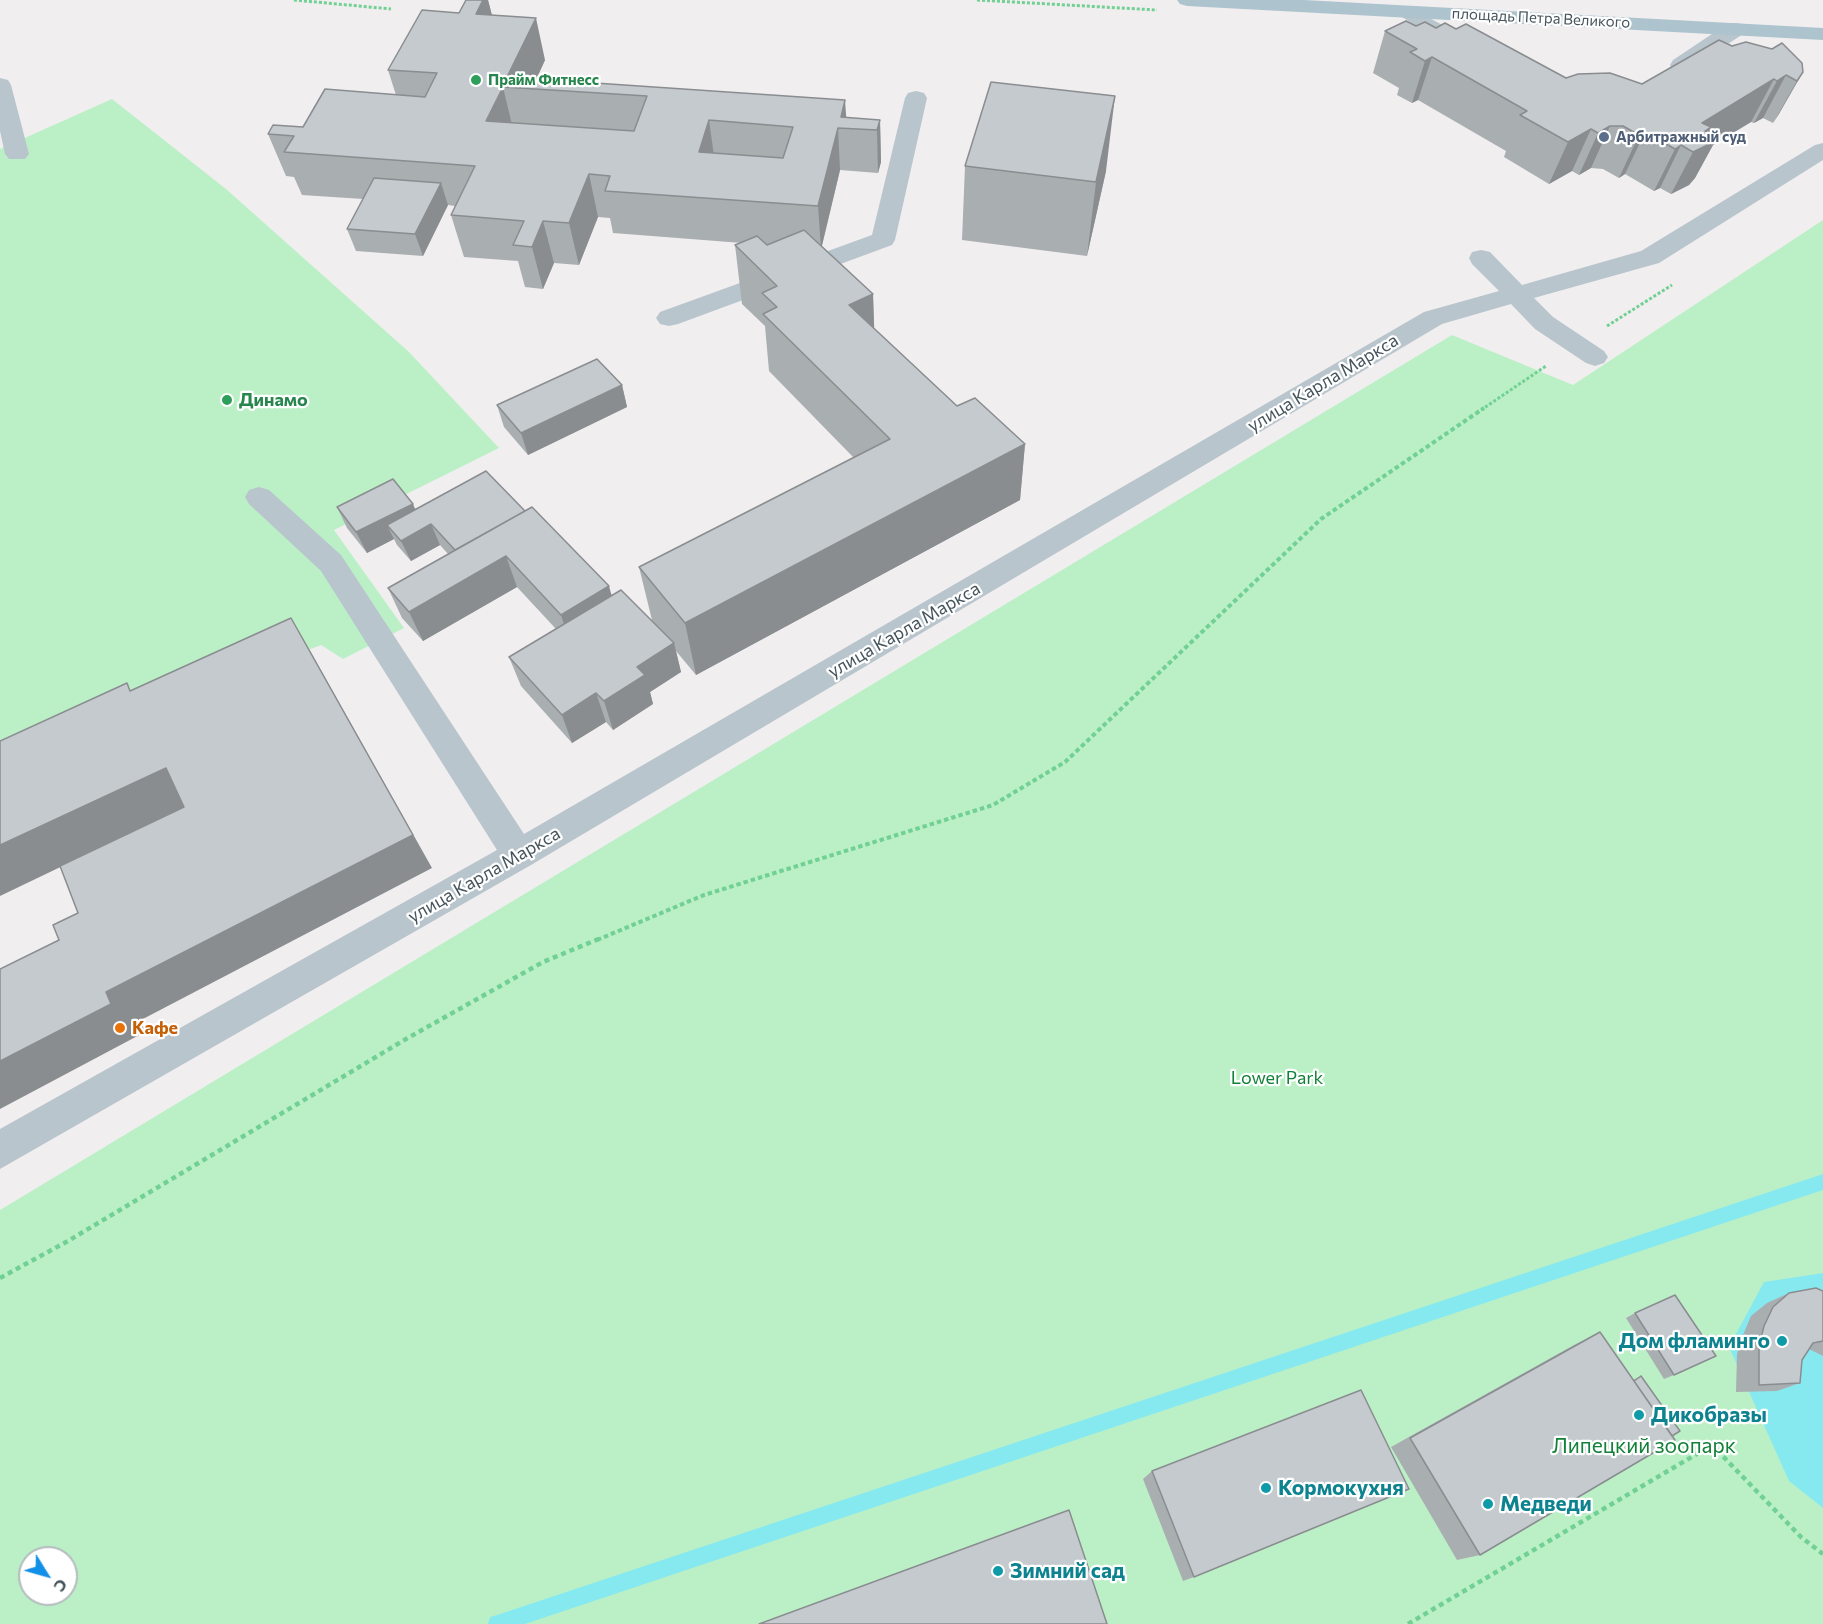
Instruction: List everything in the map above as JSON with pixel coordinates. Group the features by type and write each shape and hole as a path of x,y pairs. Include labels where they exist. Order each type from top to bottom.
{"main road":[{"name":"площадь Петра Великого","path":"1187,0 1409,13 1617,21 1823,34"},
{"path":"1617,21 1651,13 1659,7"},
{"path":"1714,8 1733,20 1760,31"}],"street":[{"path":"1409,13 1480,56"},
{"path":"1665,75 1735,29"},
{"path":"0,85 17,154"},
{"path":"669,318 884,240 916,98"},
{"name":"улица Карла Маркса","path":"0,1150 519,855 1433,318 1650,257 1823,150"},
{"path":"1481,258 1544,323 1595,357"},
{"path":"259,497 331,562 519,855"}],"path":[{"path":"294,0 391,9"},
{"path":"0,1278 68,1241 406,1039 543,962 704,895 993,805 1065,762 1321,519 1547,365"},
{"path":"1408,1624 1712,1445 1801,1537 1823,1554"}],"green space":[{"name":"Динамо","path":"112,99 226,189 409,352 499,448 334,530 404,628 343,659 321,645 70,740 0,775 0,149"},
{"name":"Lower Park","path":"1823,220 1823,1624 0,1624 0,1210 1452,335 1573,385"}],"water":[{"path":"1823,1273 1823,1508 1789,1481 1729,1347 1764,1282"}],"building":[{"path":"466,0 483,0 476,14 536,18 507,77 845,100 841,117 880,120 877,130 838,128 818,206 605,191 610,176 589,174 569,223 543,221 532,247 513,245 524,221 451,215 475,166 284,152 294,136 268,134 273,125 303,127 325,89 425,97 437,73 388,70 422,10 459,13","holes":["503,87 647,96 634,131 486,121","709,120 793,127 783,158 699,152"]},
{"path":"1406,21 1416,26 1425,22 1436,28 1445,23 1456,29 1466,24 1566,78 1578,74 1610,73 1642,84 1719,40 1732,46 1746,42 1772,49 1782,43 1802,63 1803,72 1797,81 1786,75 1777,81 1774,79 1702,123 1711,127 1705,131 1718,136 1712,143 1693,152 1681,145 1675,149 1645,132 1639,135 1623,126 1610,126 1598,133 1591,129 1568,142 1520,115 1527,111 1432,57 1425,61 1410,52 1417,49 1385,31"},
{"path":"991,82 1115,96 1096,182 965,166"},
{"path":"374,178 441,183 415,234 347,229"},
{"path":"804,230 873,294 849,305 957,406 975,398 1025,444 685,623 639,567 890,439 763,314 777,307 762,293 777,286 735,245 757,236 767,245"},
{"path":"597,359 622,385 521,433 497,405"},
{"path":"486,471 525,511 455,550 431,524 401,541 387,525"},
{"path":"393,479 413,504 356,532 337,507"},
{"path":"532,507 609,586 561,615 506,556 409,612 388,588"},
{"path":"621,590 674,643 637,667 645,675 604,701 596,693 562,715 509,657"},
{"path":"291,618 413,835 106,992 111,1004 0,1061 0,969 59,940 53,925 78,913 60,866 184,807 166,768 0,845 0,741 127,683 130,691"},
{"name":"Дом фламинго","path":"1816,1288 1823,1291 1823,1341 1813,1343 1802,1360 1800,1383 1759,1385 1759,1346 1764,1326 1773,1307 1789,1293"},
{"path":"1675,1295 1716,1356 1674,1375 1635,1313"},
{"name":"Медведи","path":"1600,1332 1675,1440 1480,1555 1410,1438"},
{"path":"1641,1376 1680,1431 1672,1436 1634,1381"},
{"name":"Кормокухня","path":"1361,1390 1409,1489 1194,1577 1152,1471"},
{"name":"Зимний сад","path":"1069,1510 1107,1624 759,1624"}],"waterway":[{"path":"497,1624 1823,1182"}],"place":[{"name":"Прайм Фитнесс","path":"476,80"},
{"name":"Арбитражный суд","path":"1604,137"},
{"name":"Динамо","path":"227,400"},
{"name":"Кафе","path":"120,1028"},
{"name":"Дом фламинго","path":"1782,1341"},
{"name":"Дикобразы","path":"1639,1415"},
{"name":"Кормокухня","path":"1266,1488"},
{"name":"Медведи","path":"1488,1504"},
{"name":"Зимний сад","path":"998,1571"}],"park label":[{"name":"Липецкий зоопарк","path":"1644,1446"}]}
